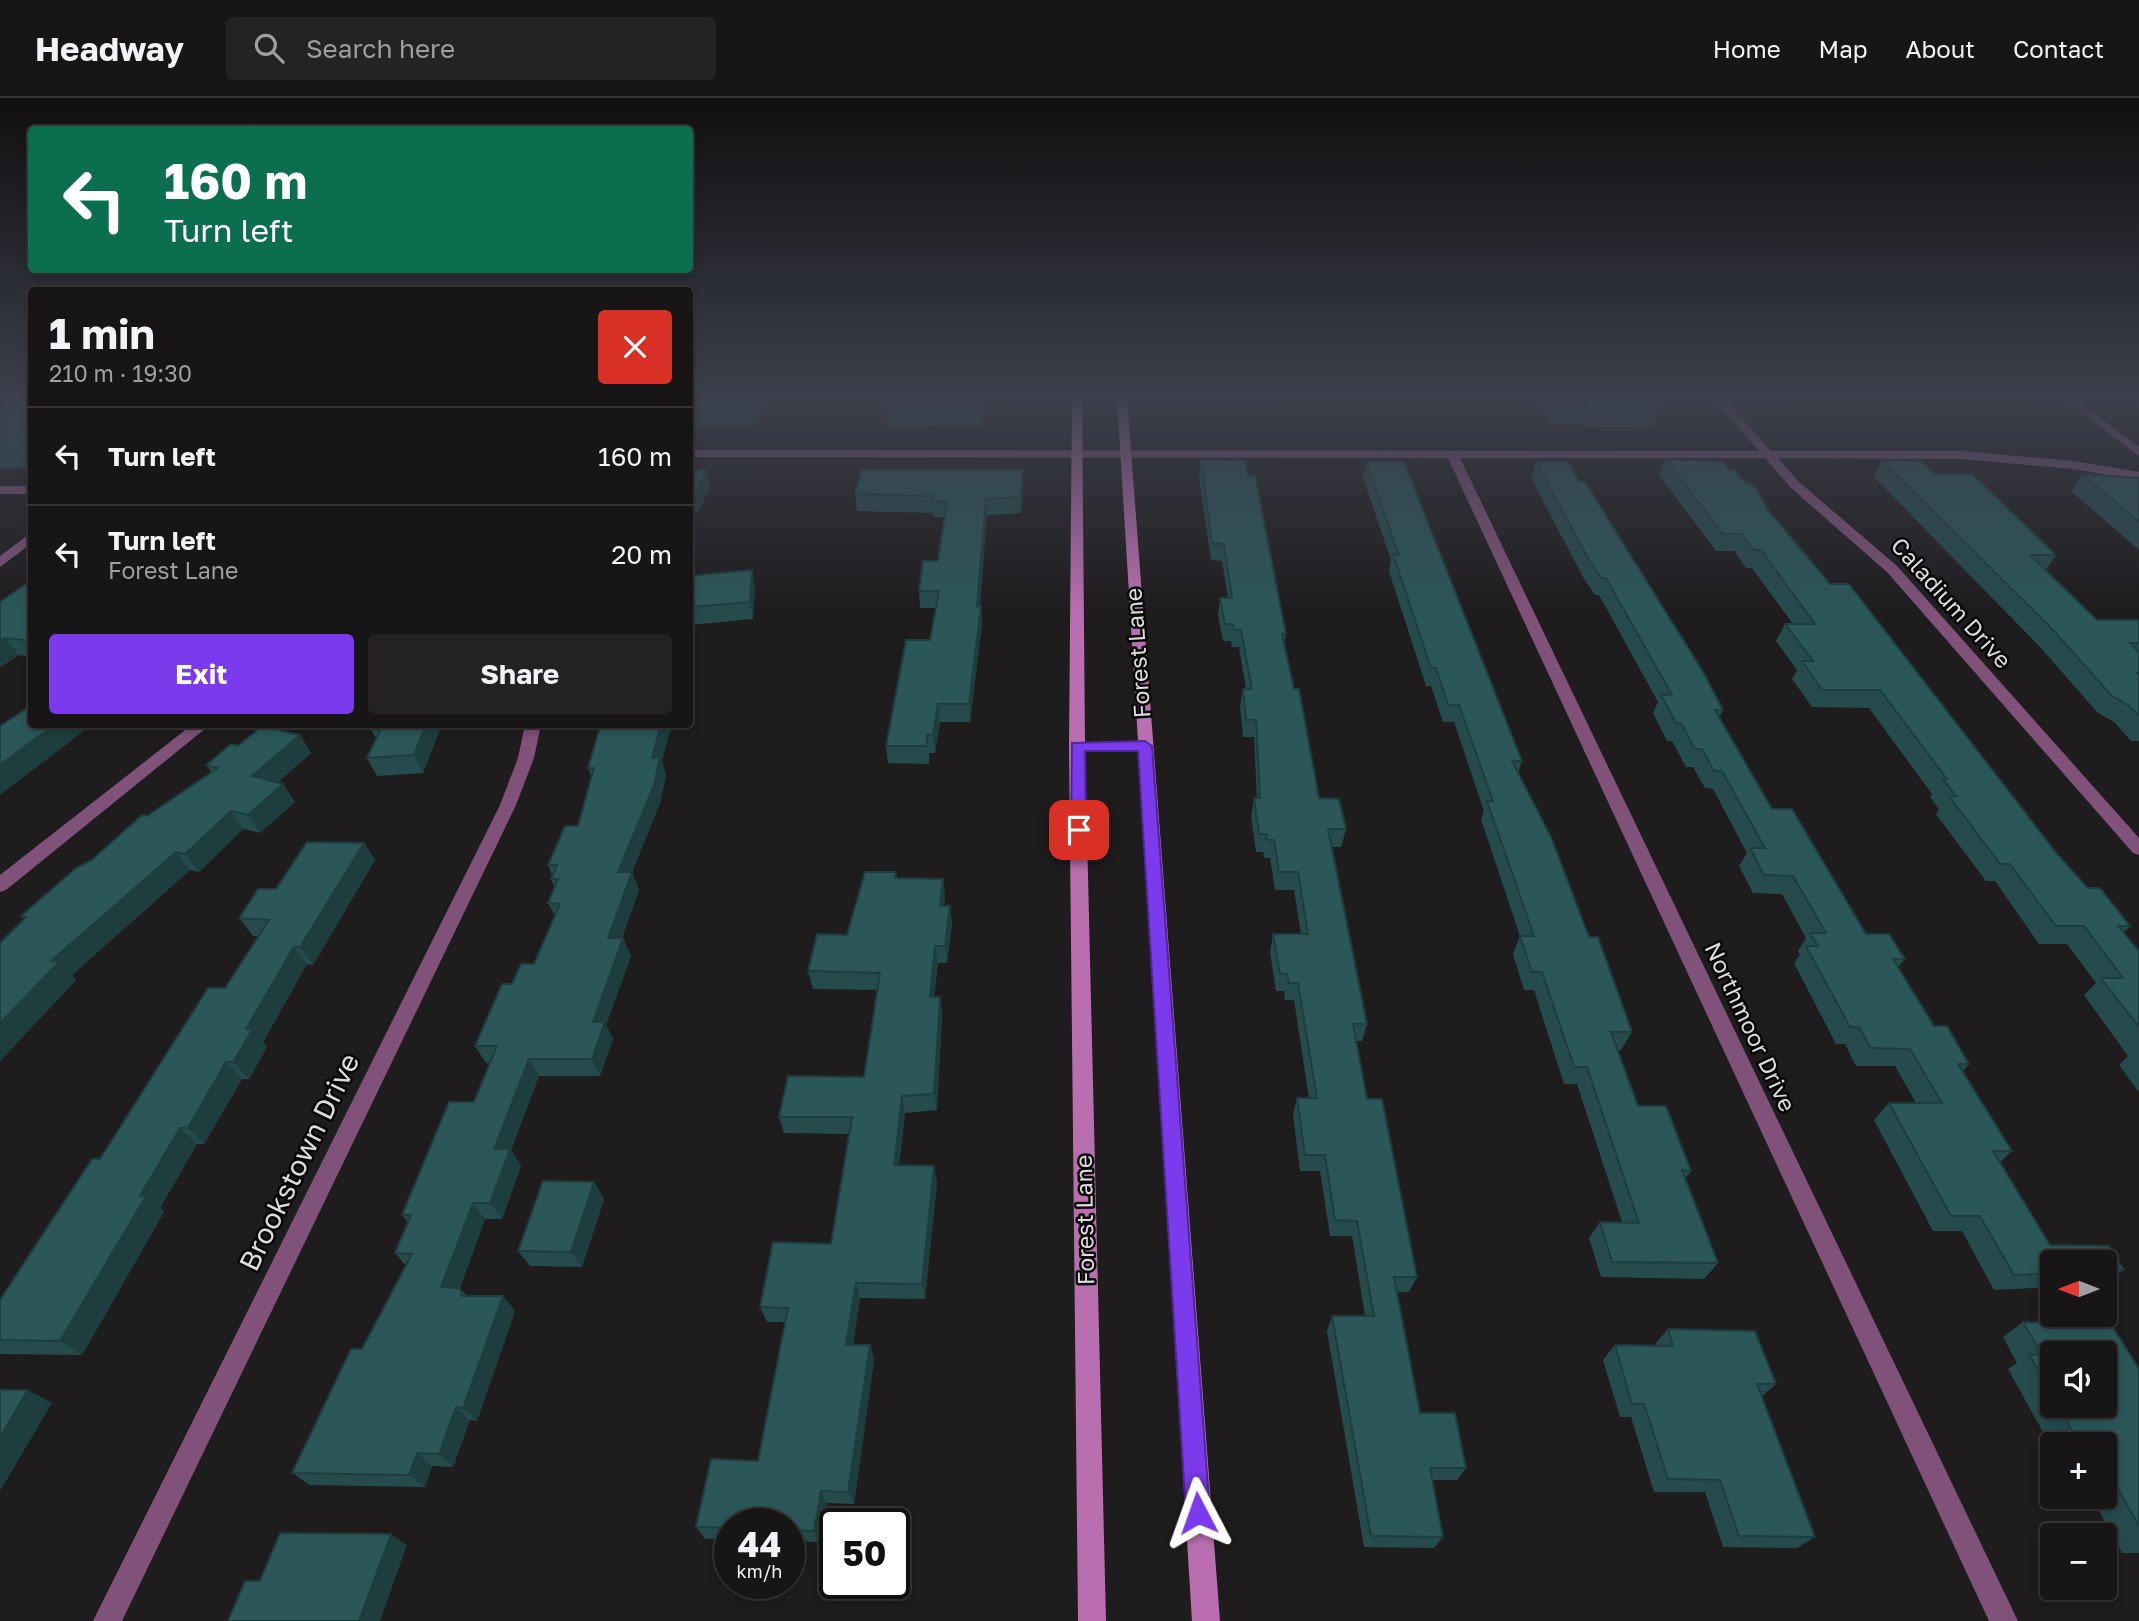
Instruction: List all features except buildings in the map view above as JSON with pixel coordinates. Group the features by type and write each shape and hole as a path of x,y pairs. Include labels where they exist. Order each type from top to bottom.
{"main road":[{"name":"Forest Lane","path":"1077,469 1077,747 1092,1621"},
{"name":"Forest Lane","path":"1126,469 1206,1621"},
{"path":"1077,747 1145,746"}],"street":[{"name":"Northmoor Drive","path":"1459,469 2004,1621"},
{"name":"Caladium Drive","path":"1781,469 1794,484 1892,569 2139,849"},
{"path":"2097,469 2139,476"},
{"path":"0,490 28,490"},
{"path":"0,563 28,539"},
{"path":"0,885 199,728"},
{"name":"Brookstown Drive","path":"107,1621 508,805 526,758 532,728"}],"route":[{"path":"1079,830 1077,747 1145,746 1198,1513"}]}
